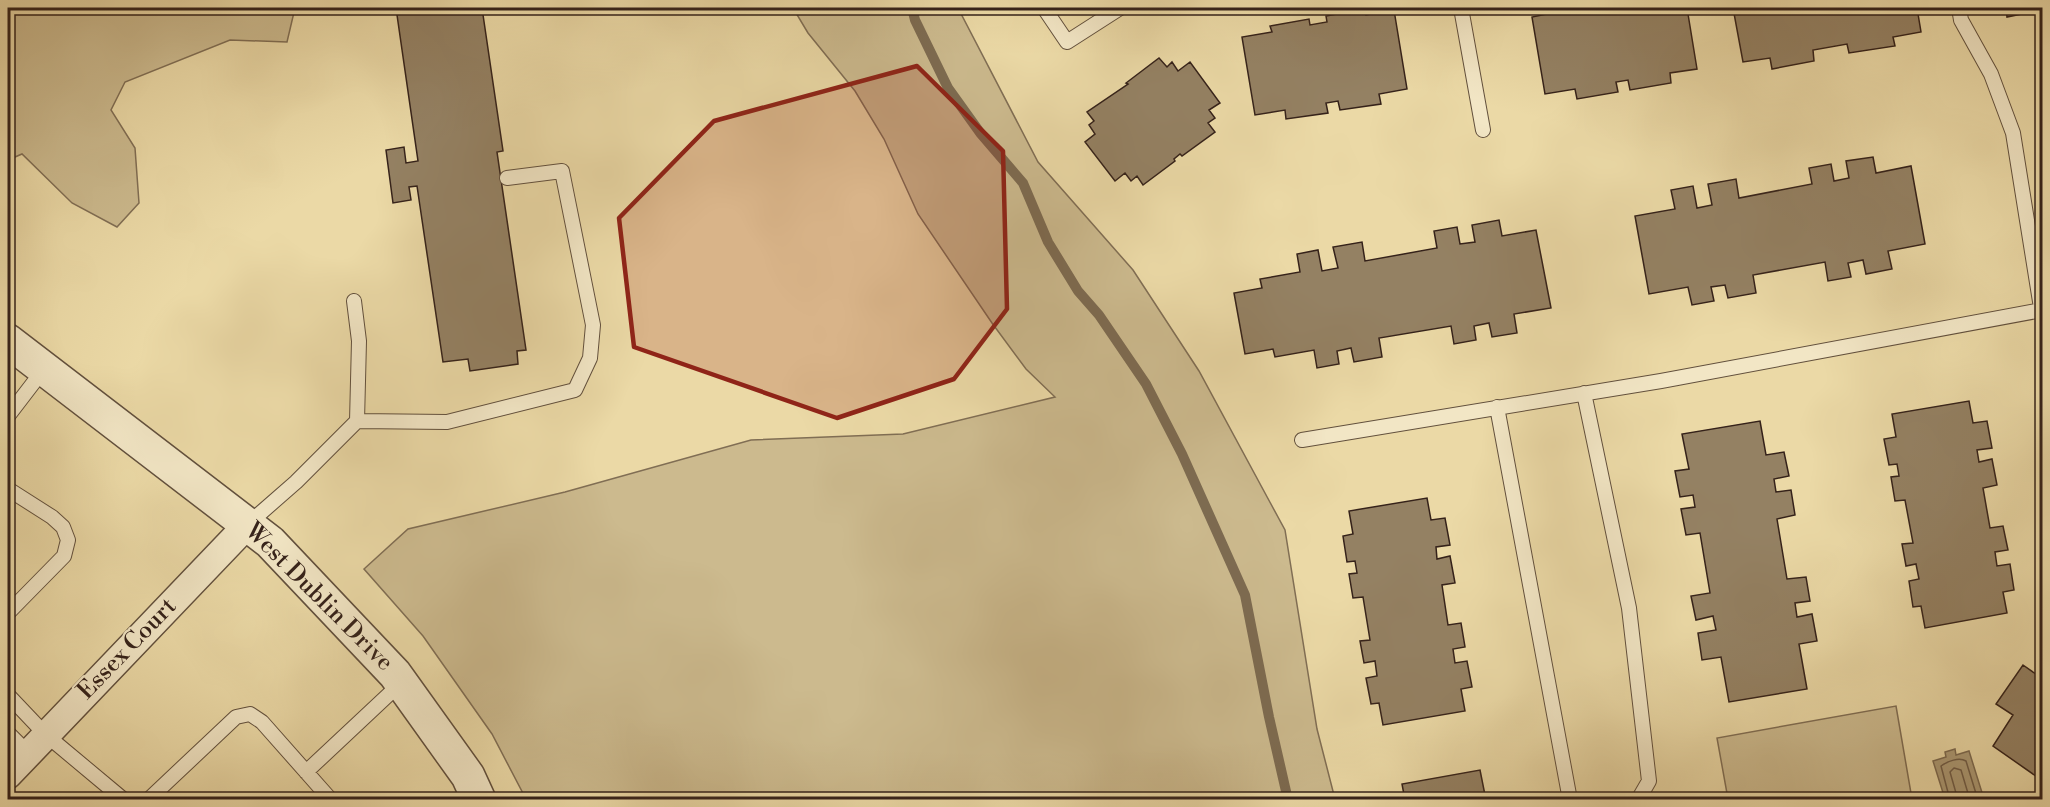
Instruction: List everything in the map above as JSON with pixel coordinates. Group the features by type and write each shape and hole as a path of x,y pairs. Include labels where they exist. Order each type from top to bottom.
{"street":[{"name":"West Dublin Drive","path":"8,341 270,542 402,682 468,776 479,800"},
{"name":"Essex Court","path":"8,775 248,524"}],"lane":[{"path":"1044,8 1067,42 1120,8"},
{"path":"1461,8 1483,130"},
{"path":"1302,440 2042,312 2013,133 1991,74 1961,20 1959,8"},
{"path":"357,421 447,422 575,390 590,358 593,325 562,171 507,178"},
{"path":"248,524 296,482 357,421 359,341 354,301"},
{"path":"8,416 44,369"},
{"path":"1584,393 1629,608 1649,781 1638,800"},
{"path":"1497,407 1570,800"},
{"path":"8,489 52,517 63,527 68,540 64,556 8,613"},
{"path":"306,772 402,682"},
{"path":"8,695 37,744"},
{"path":"148,800 236,717 250,714 261,722 331,800"},
{"path":"8,733 37,744 124,800"}],"highlighted area":[{"path":"917,66 1003,151 1007,309 954,379 837,418 634,347 619,218 714,121"}],"shaded area":[{"path":"8,8 295,8 287,42 230,40 125,82 111,110 135,148 139,203 117,227 72,203 22,154 8,160"},
{"path":"793,8 958,8 1038,162 1133,270 1199,371 1285,530 1317,729 1335,799 526,799 492,734 423,636 364,569 408,529 565,492 751,440 903,434 1055,397 1026,369 918,214 884,139 855,91 808,33"},
{"path":"1896,706 1912,799 1728,799 1717,738"}],"water":[{"path":"1955,749 1956,755 1969,751 1984,799 1945,799 1933,761 1946,757 1945,752"}],"building":[{"path":"396,8 482,8 503,151 497,152 526,350 517,351 518,364 470,371 468,359 443,362 417,186 409,187 411,200 393,203 386,150 404,147 406,163 418,161"},
{"path":"1561,8 1687,8 1697,69 1670,73 1671,83 1630,90 1628,80 1616,82 1618,92 1577,99 1575,89 1545,94 1532,17 1562,11"},
{"path":"1733,8 1917,8 1921,32 1893,37 1895,46 1849,53 1847,44 1813,50 1814,61 1772,69 1770,58 1743,62"},
{"path":"2006,8 2042,8 2042,20 2039,21 2037,11 2007,17"},
{"path":"1365,9 1366,15 1394,10 1407,89 1379,94 1381,104 1340,110 1338,101 1326,103 1328,113 1286,119 1285,110 1255,115 1242,37 1272,32 1270,26 1309,19 1310,25 1327,22 1326,16"},
{"path":"1159,58 1167,67 1172,62 1178,71 1190,62 1220,103 1209,110 1215,118 1208,123 1215,132 1182,156 1180,154 1174,159 1175,161 1143,185 1137,176 1131,181 1125,173 1115,181 1085,142 1095,134 1089,125 1094,121 1087,112 1128,84 1126,83"},
{"path":"1873,157 1876,173 1911,166 1925,244 1888,251 1892,269 1866,274 1863,260 1848,263 1851,277 1828,281 1825,262 1753,275 1756,293 1728,298 1725,285 1711,287 1714,301 1692,305 1688,287 1649,294 1635,216 1675,209 1671,190 1693,186 1697,208 1712,205 1708,184 1736,179 1739,198 1812,184 1809,168 1831,164 1834,181 1849,178 1846,161"},
{"path":"1499,220 1502,236 1536,230 1551,308 1514,314 1517,333 1492,337 1489,323 1474,326 1476,340 1454,344 1451,326 1379,338 1382,357 1354,362 1351,348 1337,351 1339,364 1317,368 1314,350 1275,357 1273,349 1245,354 1234,293 1262,288 1260,279 1300,272 1297,254 1318,250 1322,271 1338,268 1333,247 1362,242 1365,261 1437,248 1434,231 1457,227 1460,244 1475,242 1472,225"},
{"path":"1969,401 1973,423 1987,421 1992,448 1977,450 1979,462 1992,459 1997,485 1983,488 1990,528 2003,526 2008,550 1995,552 1997,566 2010,564 2014,590 2003,592 2007,613 1925,628 1921,606 1913,607 1909,581 1919,579 1916,564 1906,566 1902,544 1913,543 1905,500 1895,501 1891,477 1899,476 1897,464 1889,465 1884,439 1896,437 1892,414"},
{"path":"1760,421 1766,455 1784,452 1789,476 1774,479 1776,492 1791,490 1795,515 1777,519 1787,579 1806,577 1810,601 1795,603 1797,617 1812,614 1817,641 1799,644 1807,689 1729,702 1721,657 1702,660 1698,633 1716,630 1713,616 1696,620 1691,596 1710,593 1700,533 1686,535 1681,509 1695,507 1693,495 1680,497 1675,471 1689,469 1682,434"},
{"path":"1427,498 1431,520 1445,518 1450,545 1436,547 1437,559 1450,556 1455,583 1442,585 1448,625 1461,623 1465,647 1453,649 1455,663 1467,661 1472,687 1461,689 1465,711 1383,725 1379,703 1371,704 1366,678 1377,676 1375,661 1364,663 1360,641 1370,640 1363,597 1353,598 1349,574 1357,573 1355,561 1347,562 1343,536 1353,534 1349,511"},
{"path":"2023,665 2040,677 2042,673 2042,775 2040,779 1993,746 2013,715 1996,704"},
{"path":"1480,770 1486,800 1405,800 1402,784"}],"waterway":[{"path":"912,8 915,20 948,88 981,134 1023,183 1048,242 1078,291 1099,315 1146,384 1182,454 1245,595 1288,800"}]}
